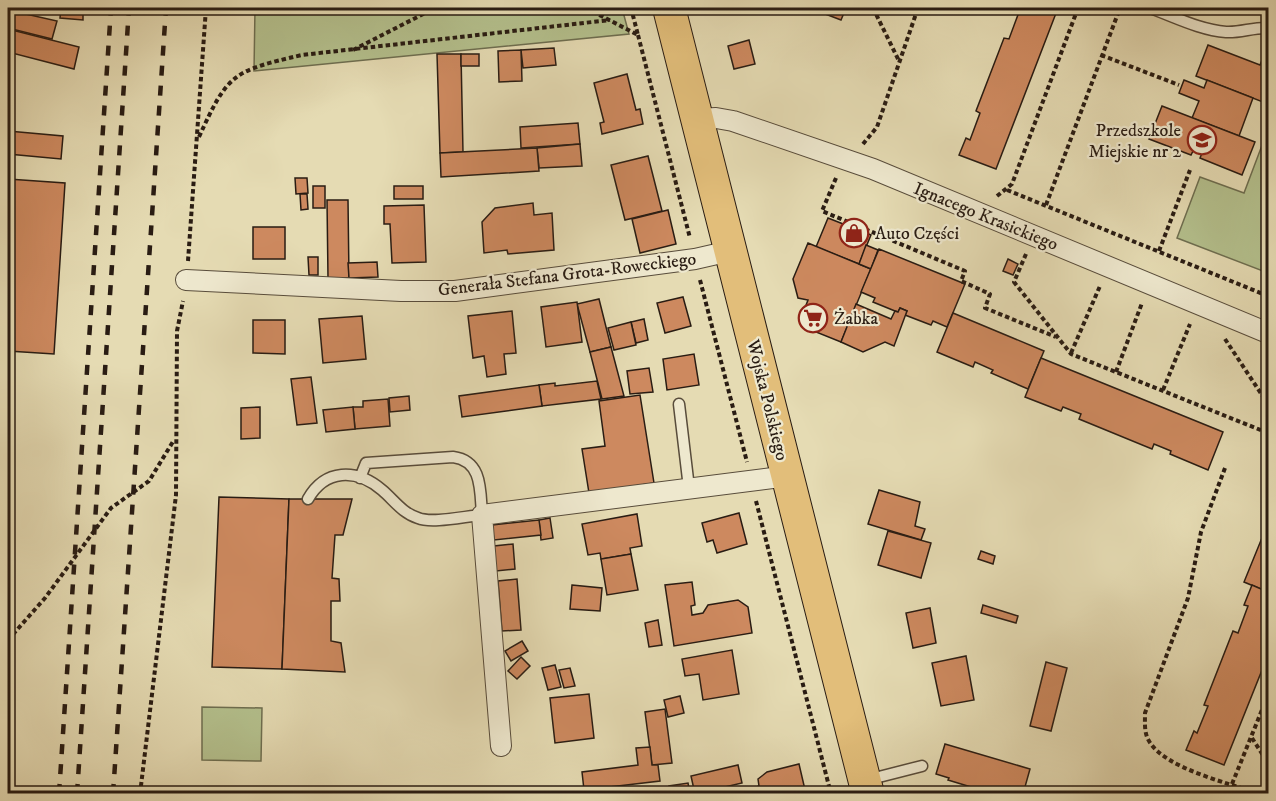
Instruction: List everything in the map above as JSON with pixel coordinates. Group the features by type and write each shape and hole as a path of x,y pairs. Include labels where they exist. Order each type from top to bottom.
{"main road":[{"name":"Wojska Polskiego","path":"669,8 866,787"}],"street":[{"name":"Ignacego Krasickiego","path":"698,119 716,118 733,122 873,169 1269,333"},
{"name":"Generała Stefana Grota-Roweckiego","path":"186,280 401,291 455,291 695,259 730,251"},
{"path":"501,746 482,515 788,476"}],"lane":[{"path":"1150,8 1200,27 1229,33 1254,27 1269,28"},
{"path":"679,404 689,489"},
{"path":"308,499 326,478 338,474 360,478 380,488 406,513 421,520 482,515 479,477 472,465 464,458 366,463 360,478"},
{"path":"866,787 922,766"}],"path":[{"path":"140,794 176,495 177,331 186,280 206,8"},
{"path":"351,51 435,8"},
{"path":"586,8 638,35"},
{"path":"631,8 831,794"},
{"path":"873,8 899,61"},
{"path":"855,146 863,145 873,135 918,8"},
{"path":"993,197 1007,190 1078,8"},
{"path":"1046,205 1120,8"},
{"path":"197,140 227,83 244,72 302,55 610,20"},
{"path":"1101,55 1179,85"},
{"path":"1159,251 1190,170"},
{"path":"837,175 822,211 965,271 961,281 990,294 985,308 1056,337"},
{"path":"1007,190 1269,296"},
{"path":"1026,251 1014,282 1071,354 1269,433"},
{"path":"1071,354 1102,283"},
{"path":"1116,372 1143,300"},
{"path":"1163,390 1192,320"},
{"path":"1220,331 1269,404"},
{"path":"8,640 45,598 111,508 149,481 175,439"},
{"path":"1226,468 1201,532 1188,598 1145,713 1144,728 1148,741 1157,751 1187,769 1259,794"},
{"path":"1232,784 1269,695"},
{"path":"1252,737 1269,762"}],"green space":[{"path":"255,8 622,8 629,34 254,71"},
{"path":"1264,140 1268,142 1268,273 1177,238 1200,177 1244,193"},
{"path":"202,707 262,708 261,761 202,760"}],"building":[{"path":"61,8 83,8 83,20 60,18"},
{"path":"821,8 846,8 841,20 820,12"},
{"path":"1016,8 1058,8 996,169 959,155 966,138 970,140 980,113 976,111 1004,38 1009,39 1019,12 1015,10"},
{"path":"8,10 57,21 52,39 8,28"},
{"path":"8,29 79,47 74,69 8,52"},
{"path":"749,40 755,64 734,69 728,46"},
{"path":"1208,45 1260,65 1262,60 1268,63 1268,104 1196,76"},
{"path":"554,48 556,65 523,68 521,50"},
{"path":"521,50 522,81 499,82 498,51"},
{"path":"437,54 461,54 463,152 440,153"},
{"path":"461,54 479,54 479,66 461,66"},
{"path":"627,74 636,110 640,109 643,124 602,134 600,123 604,122 594,83"},
{"path":"1184,80 1204,88 1207,80 1253,98 1239,136 1192,118 1199,101 1179,93"},
{"name":"Przedszkole Miejskie nr 2","path":"1162,106 1255,142 1242,175 1200,158 1202,153 1194,149 1191,155 1149,139"},
{"path":"578,123 580,144 521,148 520,127"},
{"path":"8,131 63,136 61,159 8,154"},
{"path":"580,144 582,166 539,168 537,148"},
{"path":"537,148 539,171 441,177 440,153"},
{"path":"648,156 662,211 625,220 611,165"},
{"path":"295,178 307,178 308,193 296,194"},
{"path":"8,179 65,183 54,354 8,351"},
{"path":"313,186 325,186 325,208 313,208"},
{"path":"394,186 423,186 423,199 394,199"},
{"path":"300,194 307,194 308,209 301,210"},
{"path":"327,200 348,200 349,278 328,278"},
{"path":"533,203 534,215 552,213 554,250 508,254 507,250 484,253 482,222 495,208"},
{"path":"424,205 426,262 392,263 390,224 384,224 384,206"},
{"path":"668,210 676,244 640,253 632,219"},
{"path":"828,218 871,235 859,264 816,247"},
{"path":"253,227 285,227 285,259 253,259"},
{"path":"808,243 871,269 841,342 811,330 803,313 808,300 798,298 793,279"},
{"path":"866,245 878,250 871,269 859,264"},
{"path":"879,249 965,284 947,327 933,321 931,325 905,315 907,311 900,308 898,312 895,311 873,302 875,298 861,292"},
{"path":"308,257 318,257 318,275 309,275"},
{"path":"1008,259 1018,264 1013,275 1003,271"},
{"path":"377,262 378,277 349,278 348,263"},
{"path":"683,297 691,326 665,333 657,303"},
{"path":"599,299 611,347 590,352 577,304"},
{"path":"577,302 582,342 546,347 541,307"},
{"path":"856,304 891,319 895,311 898,312 900,308 907,311 894,346 885,342 863,352 841,342"},
{"path":"512,311 516,353 504,354 506,374 487,377 484,356 473,358 468,316"},
{"path":"953,313 1044,351 1028,389 991,373 993,370 975,362 973,367 937,352"},
{"path":"362,316 366,359 323,363 319,319"},
{"path":"644,319 648,340 636,343 631,322"},
{"path":"253,320 285,320 285,354 253,353"},
{"path":"631,322 636,345 614,350 608,328"},
{"path":"611,347 624,396 602,399 590,352"},
{"path":"694,354 699,385 667,390 663,359"},
{"path":"1041,358 1223,432 1208,470 1170,454 1171,451 1154,444 1152,449 1079,419 1081,414 1063,407 1061,411 1025,397"},
{"path":"649,368 653,392 630,394 627,371"},
{"path":"311,377 317,423 297,425 291,379"},
{"path":"597,381 601,399 542,406 539,385 555,383 555,386"},
{"path":"539,385 542,406 462,417 459,396"},
{"path":"640,395 654,483 589,493 582,449 605,446 599,401"},
{"path":"409,396 410,410 390,412 389,398"},
{"path":"388,399 390,426 355,429 353,407 363,407 363,401"},
{"path":"260,407 260,438 241,439 241,408"},
{"path":"353,407 355,429 326,432 323,410"},
{"path":"879,490 920,502 915,526 925,529 921,540 868,524"},
{"path":"219,497 289,499 282,669 212,667"},
{"path":"289,499 352,499 343,535 335,535 332,578 339,579 340,601 331,601 331,641 341,643 345,672 282,669"},
{"path":"739,513 747,544 717,553 713,540 707,542 702,523"},
{"path":"637,514 642,546 630,548 631,554 601,559 600,553 588,555 582,524"},
{"path":"550,518 553,538 541,540 539,520"},
{"path":"539,520 541,535 494,540 492,525"},
{"path":"1266,528 1268,529 1268,592 1244,582"},
{"path":"888,531 931,543 921,578 878,565"},
{"path":"513,544 515,569 496,571 494,546"},
{"path":"981,551 995,556 993,564 978,559"},
{"path":"631,554 638,590 607,595 601,559"},
{"path":"517,579 521,630 502,631 498,581"},
{"path":"692,582 695,605 691,606 692,615 703,613 708,605 738,600 748,607 752,633 674,646 665,585"},
{"path":"572,585 602,588 600,611 570,609"},
{"path":"1252,585 1268,592 1268,655 1224,765 1186,750 1194,731 1197,733 1208,706 1204,705 1233,631 1238,633 1248,606 1244,605"},
{"path":"983,605 1018,616 1016,623 981,613"},
{"path":"930,608 936,643 913,648 906,613"},
{"path":"658,620 662,645 649,647 645,623"},
{"path":"522,641 528,651 511,661 505,651"},
{"path":"732,650 739,694 703,700 699,674 685,676 682,659"},
{"path":"966,656 974,700 941,706 932,663"},
{"path":"521,657 530,666 517,679 508,671"},
{"path":"1046,662 1067,668 1051,731 1030,726"},
{"path":"555,665 561,687 548,690 542,668"},
{"path":"570,668 575,686 564,688 559,670"},
{"path":"589,694 594,738 555,743 550,698"},
{"path":"680,696 684,713 668,717 664,700"},
{"path":"665,709 672,763 652,765 645,712"},
{"path":"945,744 1030,769 1023,794 995,791 994,794 936,774"},
{"path":"650,747 652,765 658,765 660,781 584,790 582,772 638,765 636,748"},
{"path":"799,764 806,794 754,794 753,788 759,786 758,779 767,772"},
{"path":"738,765 742,783 695,794 691,776"},
{"path":"688,783 690,794 670,794 669,786"}],"railway":[{"path":"59,794 111,8"},
{"path":"77,794 129,8"},
{"path":"113,794 166,8"}],"place":[{"name":"Przedszkole Miejskie nr 2","path":"1202,140"},
{"name":"Auto Części","path":"854,233"},
{"name":"Żabka","path":"813,318"}]}
